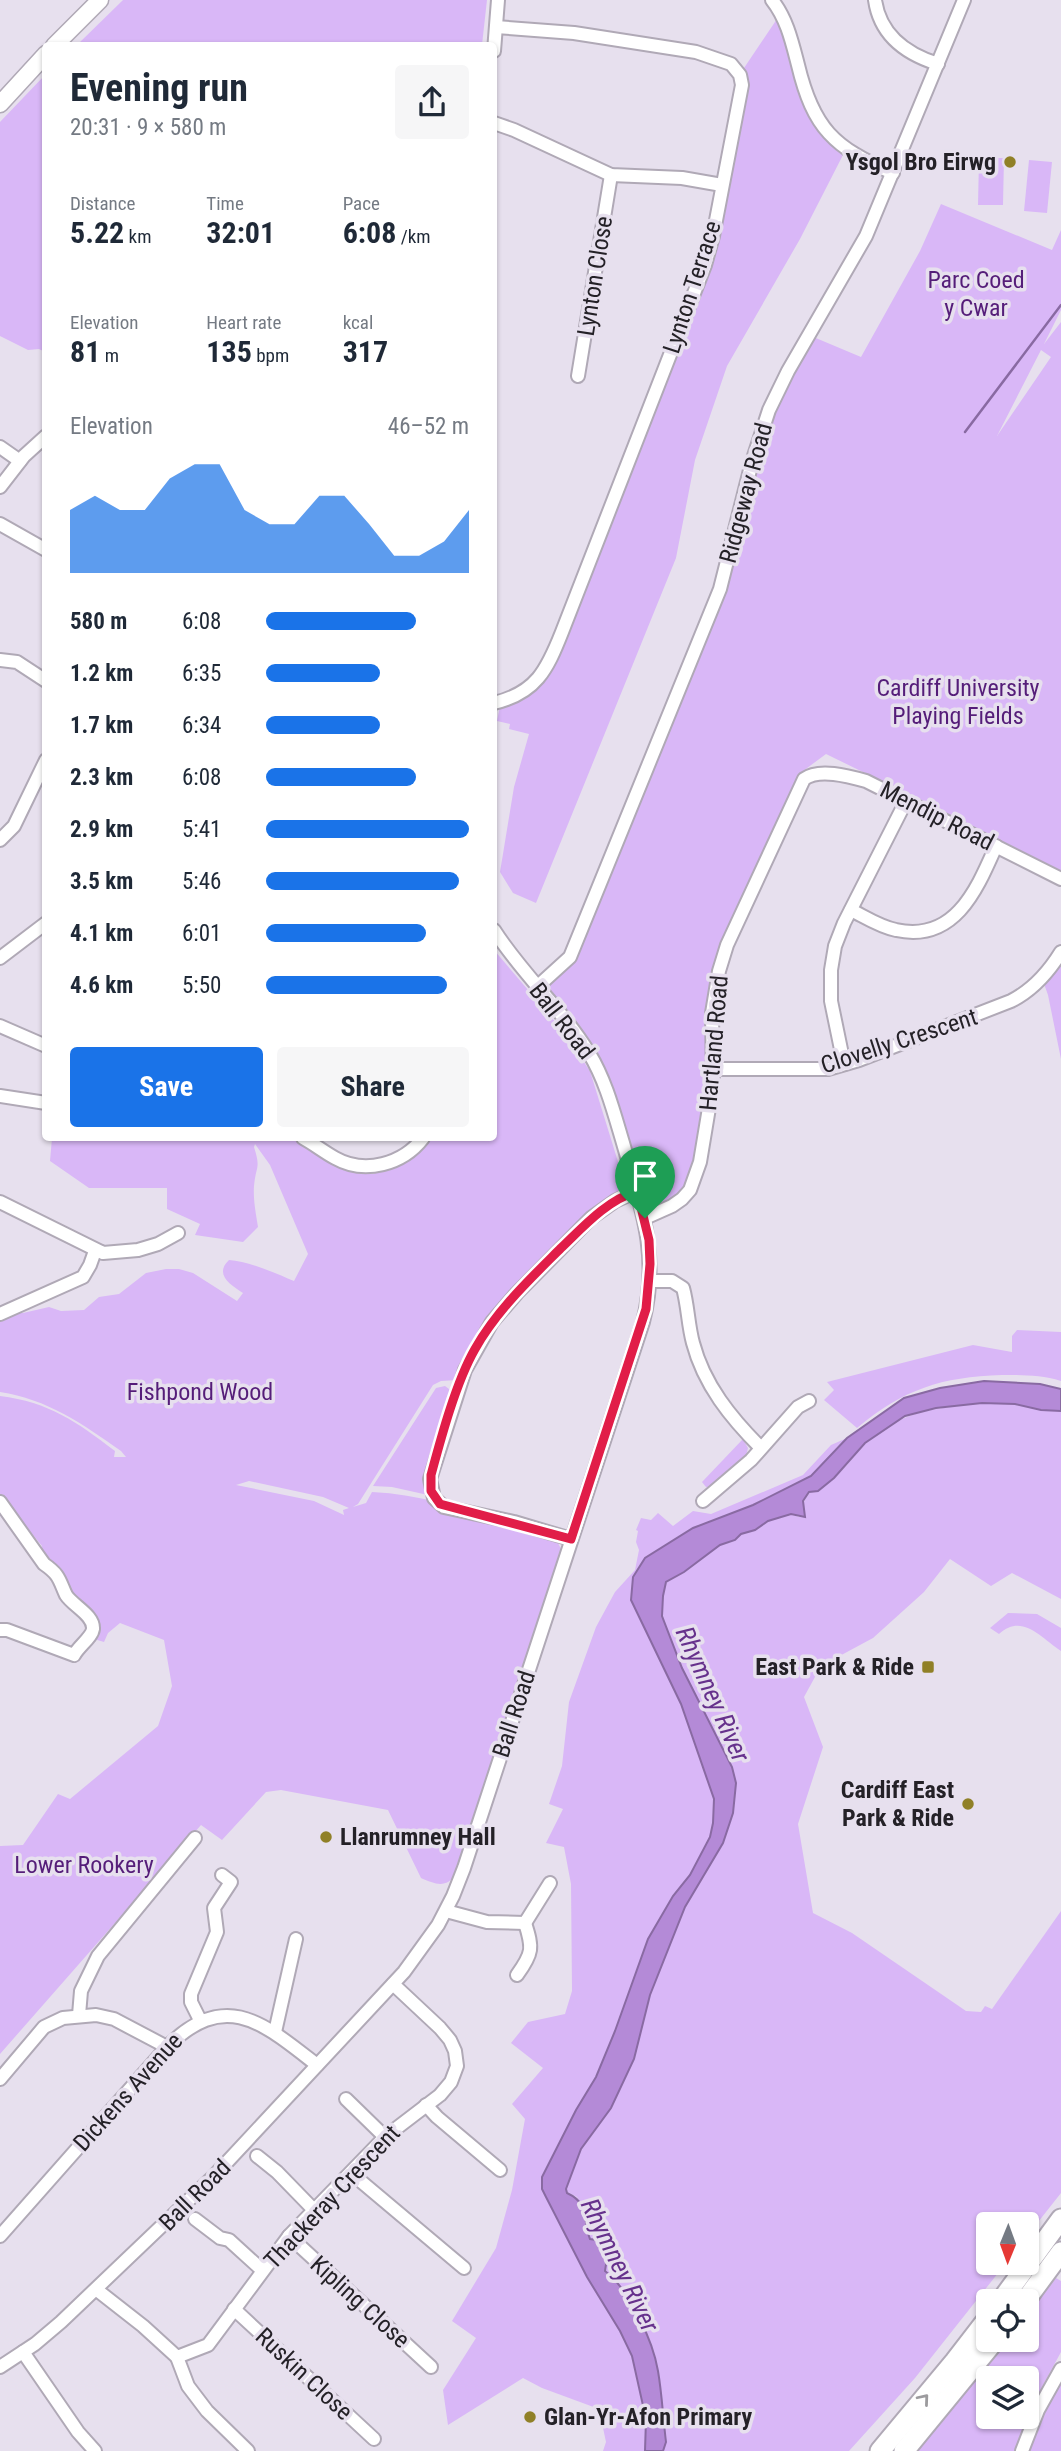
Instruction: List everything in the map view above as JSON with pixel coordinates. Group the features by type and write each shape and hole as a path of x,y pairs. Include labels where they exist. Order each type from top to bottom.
{"highway":[{"path":"1010,2289 1061,2219"},
{"path":"1034,2289 1061,2252"},
{"path":"880,2451 976,2334"},
{"path":"904,2451 985,2352"}],"main road":[{"path":"58,42 100,0"},
{"path":"0,104 42,58"}],"street":[{"path":"495,42 498,0"},
{"path":"772,0 788,28 806,94 821,124 848,151 893,173"},
{"path":"875,0 880,19 897,43 912,54 938,64"},
{"name":"Ridgeway Road","path":"537,987 570,957 712,611 734,541 752,462 769,410 811,330 859,250 964,0"},
{"name":"Lynton Terrace","path":"496,27 605,36 696,52 731,64 740,75 742,85 705,265 554,652 536,682 513,697 497,702"},
{"path":"497,124 611,175 682,178 722,185"},
{"name":"Lynton Close","path":"578,376 611,175"},
{"path":"0,487 20,461 42,440"},
{"path":"0,447 20,461"},
{"path":"0,524 42,548"},
{"path":"0,660 17,662 42,678"},
{"path":"0,840 14,826 42,768"},
{"name":"Mendip Road","path":"808,776 819,774 859,779 1061,879"},
{"name":"Hartland Road","path":"645,1218 672,1206 690,1189 700,1162 713,1069 712,1013 723,957 801,783 808,776"},
{"path":"845,1064 831,1001 835,946 850,910 906,801"},
{"path":"850,910 898,930 918,931 940,925 959,912 972,897 996,846"},
{"path":"0,958 42,926"},
{"name":"Ball Road","path":"0,2367 49,2333 205,2186 393,1984 423,1949 446,1911 464,1868 643,1322 650,1281 649,1240 645,1218 609,1097 596,1064 579,1037 497,934"},
{"name":"Clovelly Crescent","path":"713,1069 814,1070 845,1064 1011,1001 1033,987 1061,952"},
{"path":"0,1026 42,1044"},
{"path":"0,1096 42,1102"},
{"path":"308,1141 348,1164 369,1166 392,1162 411,1151 420,1141"},
{"path":"571,1539 506,1520 444,1507 432,1494 430,1479 465,1370 492,1322 537,1272 599,1212 621,1197 637,1191"},
{"path":"0,1202 94,1251 111,1254 158,1244 178,1233"},
{"path":"0,1314 83,1277 94,1251"},
{"path":"650,1281 672,1281 683,1288 688,1324 701,1368 727,1410 761,1448"},
{"path":"703,1501 745,1465 798,1407 809,1401"},
{"path":"0,1502 44,1564 64,1585 67,1595 91,1622 93,1629 90,1638 81,1643 74,1655 7,1630 0,1630"},
{"path":"79,2015 81,1991 98,1956 195,1838"},
{"path":"200,2020 191,2002 191,1994 217,1932 214,1908 231,1882 222,1875"},
{"path":"517,1975 531,1951 525,1923 550,1883"},
{"path":"446,1911 487,1922 525,1923"},
{"path":"275,2032 296,1939"},
{"name":"Thackeray Crescent","path":"177,2357 208,2345 289,2236 385,2137 440,2095 452,2082 457,2066 450,2040 393,1984"},
{"path":"0,2079 44,2027 63,2018 96,2015 114,2019 167,2047"},
{"name":"Dickens Avenue","path":"0,2236 167,2047 184,2030 200,2020 228,2016 251,2021 275,2032 317,2065"},
{"path":"346,2099 385,2137"},
{"path":"426,2105 500,2170"},
{"path":"257,2156 314,2210"},
{"path":"351,2173 464,2268"},
{"path":"195,2219 220,2238 229,2240 262,2270"},
{"name":"Kipling Close","path":"289,2236 432,2367"},
{"path":"97,2290 177,2357 188,2386 206,2411 248,2451"},
{"name":"Ruskin Close","path":"234,2309 374,2440"},
{"path":"23,2352 78,2432 95,2451"},
{"path":"1022,2451 1038,2410 1061,2369"}],"green space":[{"path":"123,0 487,0 482,42 80,42"},
{"path":"777,19 797,79 844,153 800,239 727,366 695,460 676,558 536,903 513,893 500,872 514,787 529,734 509,729 510,724 497,721 500,706 536,686 708,268 742,71"},
{"path":"42,78 42,350 28,350 0,336 0,122"},
{"path":"979,158 1004,158 1003,205 978,205"},
{"path":"1029,160 1052,162 1047,213 1024,211"},
{"path":"941,204 1052,250 1061,230 1061,310 1044,344 1061,322 1061,874 959,819 826,754 799,774 724,944 707,1099 691,1175 678,1195 668,1203 656,1207 645,1199 606,1071 587,1039 549,992 551,983 571,963 724,591 756,464 773,412 811,336 861,357 920,251","holes":["1041,350 1051,357 997,436"]},
{"path":"497,954 563,1031 590,1071 623,1178 619,1193 521,1281 457,1380 441,1381 433,1385 358,1504 353,1507 366,1503 372,1492 419,1498 466,1510 557,1541 561,1549 456,1874 444,1883 421,1878 388,1810 281,1790 266,1792 222,1840 201,1825 0,2054 0,1846 23,1845 58,1794 70,1799 158,1726 172,1686 164,1640 120,1623 108,1633 104,1642 94,1639 71,1596 69,1586 47,1557 40,1553 42,1546 0,1495 0,1396 48,1408 88,1431 115,1451 114,1457 126,1457 107,1441 64,1414 33,1400 0,1392 0,1318 49,1307 61,1311 84,1310 99,1297 119,1294 146,1273 166,1269 193,1273 237,1301 243,1293 229,1283 223,1274 229,1260 253,1265 294,1281 308,1254 270,1165 255,1144 258,1163 254,1196 258,1227 243,1242 195,1235 200,1224 167,1209 167,1188 89,1188 50,1161 52,1141 302,1141 345,1166 373,1174 408,1160 428,1141 497,1141","holes":["249,1481 323,1497 349,1508 343,1510 344,1515 314,1501 236,1485"]},
{"path":"1061,958 1061,1059 1043,981"},
{"path":"1017,1330 1061,1332 1061,1381 1039,1376 1002,1375 942,1382 907,1395 857,1428 824,1400 834,1390 827,1382 973,1345 1012,1352 1012,1336"},
{"path":"445,1386 453,1392 428,1495 373,1486 436,1388"},
{"path":"982,1403 1015,1404 1061,1411 1061,1599 1012,1573 991,1586 950,1559 924,1592 873,1638 821,1666 804,1697 823,1747 798,1824 813,1913 852,1933 966,2011 981,2012 985,2006 992,2009 1061,1911 1061,2193 1040,2220 1040,2212 976,2212 976,2275 997,2275 985,2289 976,2289 976,2301 915,2378 849,2451 663,2451 666,2442 661,2388 651,2346 631,2302 605,2271 608,2251 590,2239 587,2217 577,2197 566,2189 581,2149 611,2108 634,2059 650,1995 685,1907 723,1843 732,1767 682,1668 662,1616 666,1582 741,1534 791,1514 799,1517 810,1493 841,1471 866,1443 894,1423 921,1412"},
{"path":"847,1438 811,1476 753,1505 693,1528 645,1558 663,1662 681,1704 714,1799 713,1823 710,1837 690,1875 673,1896 648,1939 596,2077 563,2136 542,2189 587,2277 632,2356 646,2419 645,2451 603,2451 606,2442 599,2409 523,2378 448,2425 443,2390 476,2338 452,2321 496,2248 512,2190 525,2119 512,2104 543,2068 511,2043 528,2022 565,2014 572,1991 571,1884 564,1847 546,1843 563,1809 549,1804 562,1766 569,1702 596,1627 615,1592 635,1570 639,1550 636,1530 641,1518 651,1520 658,1513 673,1526 693,1511 711,1514 803,1475 831,1445"},
{"path":"743,1439 748,1448 746,1456 706,1487 702,1482"},
{"path":"1008,1613 1037,1614 1061,1628 1061,1651 1023,1626 1007,1628 999,1634 990,1628"},
{"path":"1056,2278 1061,2281 1061,2352 1039,2392 1039,2366 985,2366 997,2352 1039,2352 1039,2299"},
{"path":"976,2377 976,2429 1023,2429 1014,2451 915,2451"},
{"path":"1061,2380 1061,2451 1026,2451 1033,2429 1039,2429 1039,2412"}],"shaded area":[{"path":"984,1381 1040,1384 1061,1389 1061,1411 1015,1404 982,1403 936,1408 905,1416 865,1443 834,1478 818,1491 809,1492 803,1501 805,1517 791,1514 768,1521 755,1530 741,1534 735,1540 720,1545 666,1582 662,1616 682,1668 732,1767 736,1783 733,1813 723,1843 685,1907 650,1995 634,2059 611,2108 581,2149 566,2189 583,2207 590,2239 603,2241 608,2251 605,2271 631,2303 655,2359 661,2388 666,2442 663,2451 645,2451 646,2419 632,2356 587,2277 542,2189 542,2177 596,2077 648,1939 673,1896 690,1875 710,1837 713,1823 714,1799 681,1704 631,1600 633,1577 645,1558 693,1528 753,1505 811,1476 847,1438 904,1398 940,1388"}],"waterway":[{"path":"965,432 1061,305"}],"place":[{"name":"Ysgol Bro Eirwg","path":"1010,162"},
{"name":"East Park & Ride","path":"928,1667"},
{"name":"Cardiff East Park & Ride","path":"968,1804"},
{"name":"Llanrumney Hall","path":"326,1837"},
{"name":"Glan-Yr-Afon Primary","path":"530,2417"}],"route":[{"path":"637,1191 645,1218 650,1264 646,1309 571,1539 514,1522 444,1507 431,1491 433,1466 465,1370 492,1322 537,1272 599,1212 621,1197 637,1191"}],"park label":[{"name":"Parc Coed y Cwar","path":"976,294"},
{"name":"Cardiff University Playing Fields","path":"958,702"},
{"name":"Fishpond Wood","path":"200,1392"},
{"name":"Lower Rookery","path":"84,1865"}],"water label":[{"name":"Rhymney River","path":"713,1694"},
{"name":"Rhymney River","path":"620,2265"}]}
